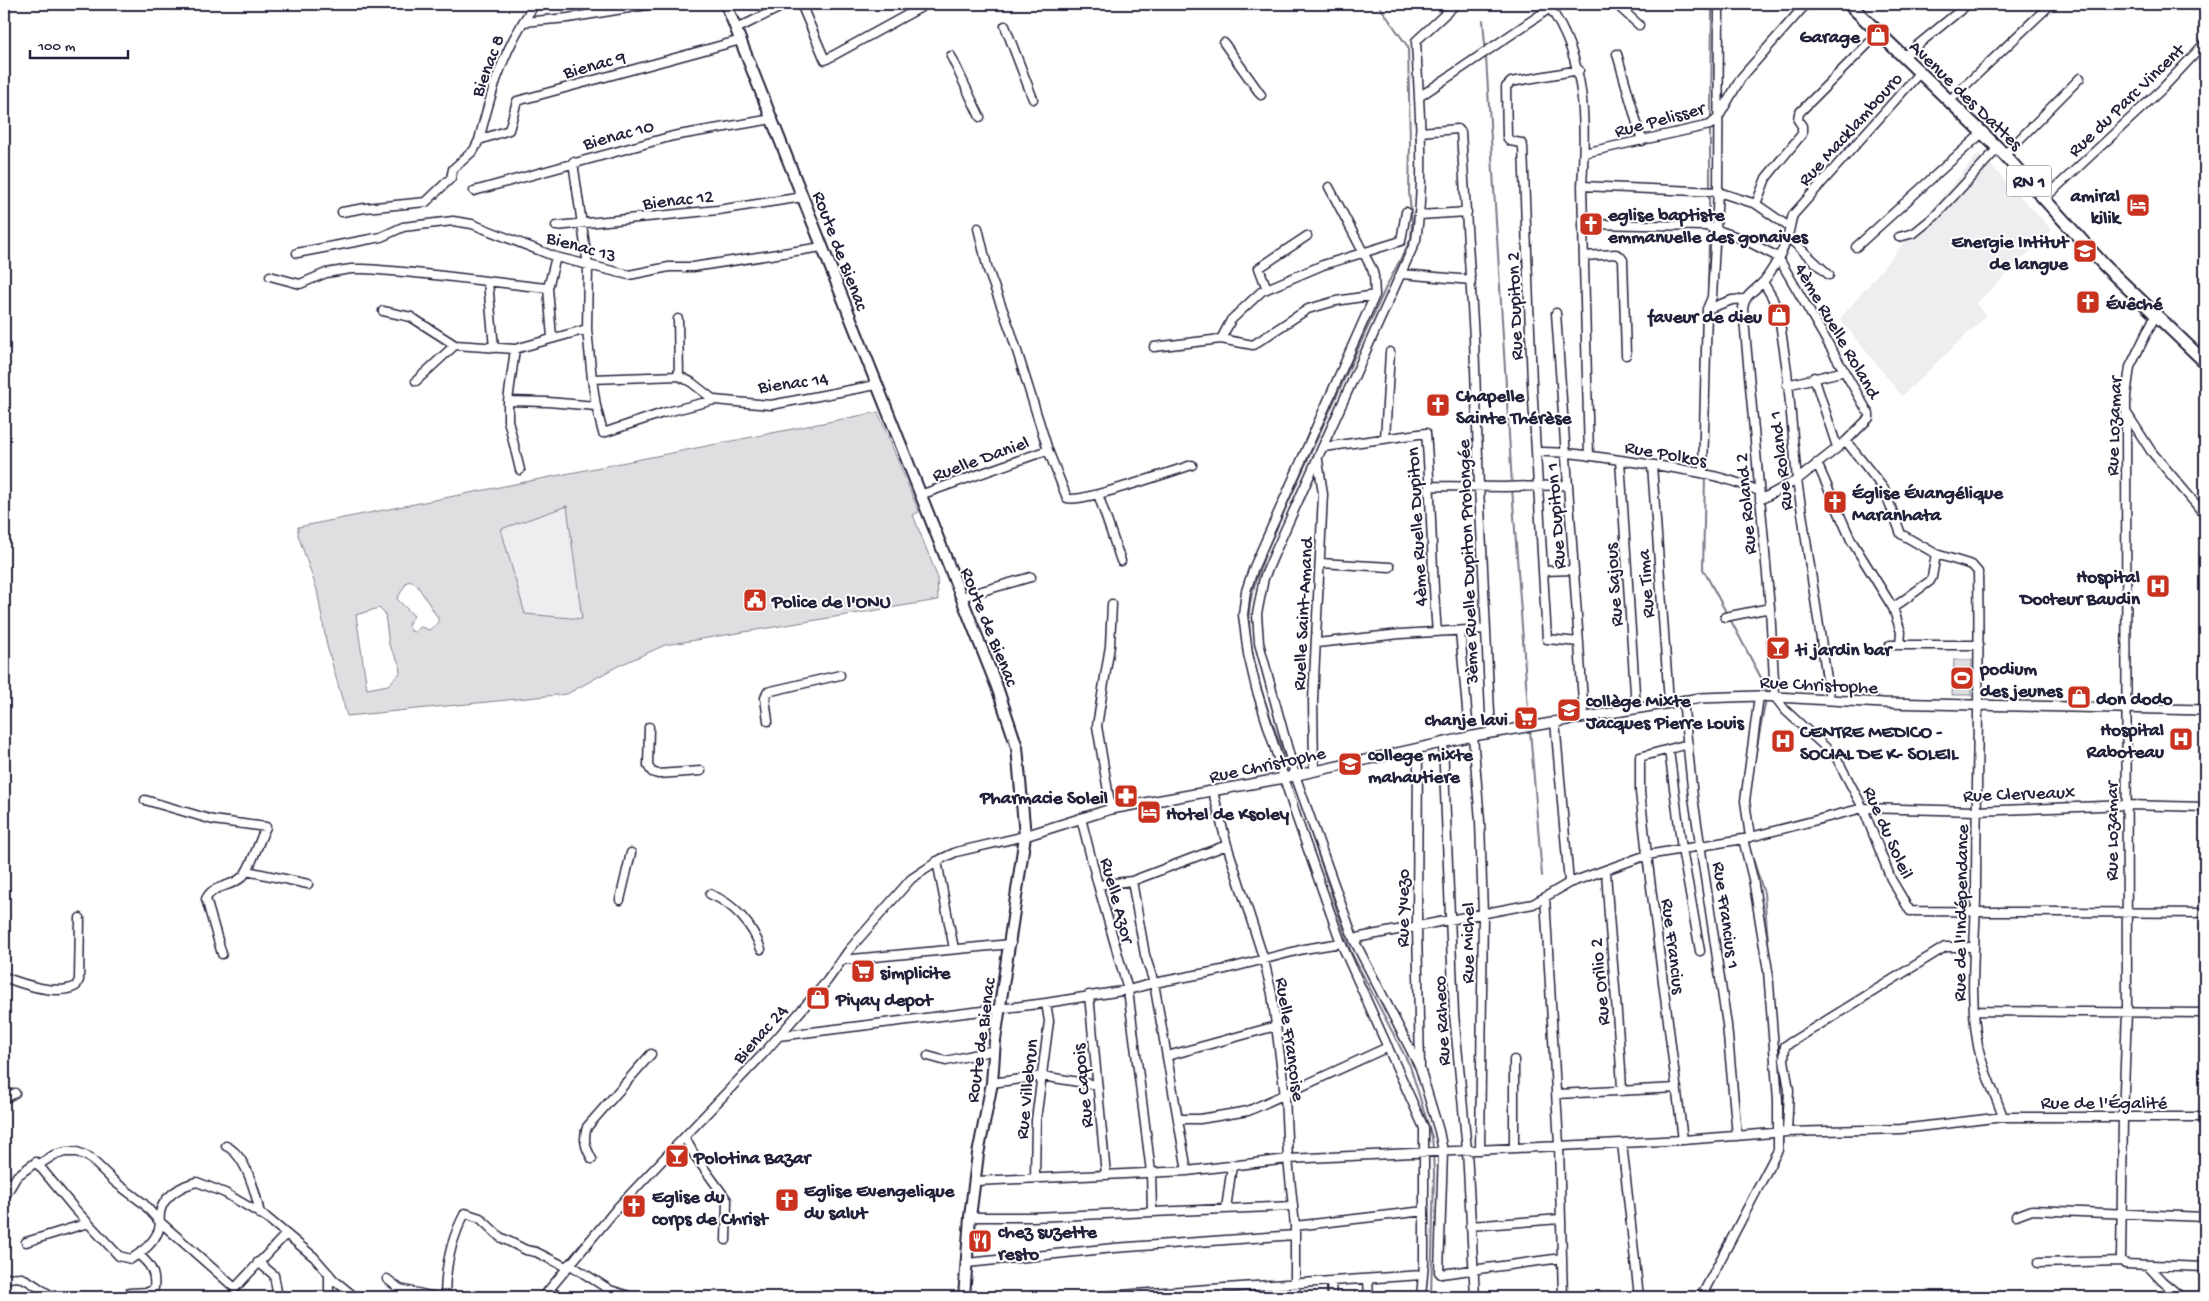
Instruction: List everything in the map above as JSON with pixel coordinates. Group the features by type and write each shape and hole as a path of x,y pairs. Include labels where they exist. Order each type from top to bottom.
{"main road":[{"name":"Route de Bienac","path":"726,4 997,687 1016,747 1025,836 1011,944 994,1050 992,1082 978,1154 970,1217 964,1297"},
{"name":"Avenue des Dattes","path":"1848,4 1950,100 2001,151 2104,264 2205,360"}],"street":[{"path":"523,22 535,4"},
{"name":"Bienac 8","path":"342,212 426,202 450,178 453,169 474,150 479,140 497,73 510,44 523,22 568,18 653,4"},
{"path":"736,29 787,4"},
{"path":"801,4 825,60 927,4"},
{"path":"1456,4 1416,41 1420,132 1420,215 1416,240 1330,427 1318,460 1264,578 1257,614 1259,643 1295,775 1354,940 1420,1068 1439,1131 1441,1151 1439,1272 1441,1274 1562,1258"},
{"path":"1616,4 1639,24"},
{"path":"1705,474 1707,309 1712,297 1718,192 1719,7 1728,4"},
{"name":"Rue Pelisser","path":"1584,153 1710,125 1718,118 1741,78 1806,4"},
{"path":"1904,56 1968,4"},
{"path":"1950,100 2051,4"},
{"path":"1419,97 1553,6 1579,70 1583,96 1584,153 1582,186 1589,456"},
{"path":"1005,26 1033,99"},
{"path":"1756,204 1766,178 1802,134 1802,126 1798,120 1799,113 1878,34"},
{"name":"Bienac 9","path":"479,140 509,130 517,101 740,40"},
{"path":"1224,43 1261,95"},
{"name":"Rue du Parc Vincent","path":"2045,198 2162,89 2205,43"},
{"path":"1617,54 1642,141"},
{"path":"951,56 980,117"},
{"name":"Rue Dupiton 2","path":"1579,70 1511,82 1506,87 1507,137 1510,140 1521,143 1523,147 1536,452 1547,638 1579,642"},
{"name":"Rue Macklambouro","path":"1744,298 1763,282 1778,257 1788,237 1793,216 1921,72"},
{"path":"1899,238 1914,233 1936,216 2001,151 2080,78"},
{"name":"Bienac 10","path":"474,191 573,162 673,136 772,119"},
{"name":"3ème Ruelle Dupiton Prolongée","path":"1420,132 1458,129 1461,132 1471,280 1478,487 1491,733"},
{"path":"1856,247 1982,133"},
{"path":"508,401 596,406 587,329 588,266 573,162"},
{"path":"1582,186 1718,192 1756,204 1789,227"},
{"path":"1329,187 1374,276 1375,295 1265,541 1246,590 1243,616 1248,654 1256,688 1284,778 1341,943 1424,1128 1424,1264 1421,1297"},
{"name":"Bienac 12","path":"556,226 718,210 803,197"},
{"path":"1221,339 1232,320 1262,291 1323,265 1363,251 1401,241 1406,212"},
{"path":"1420,215 1466,212"},
{"name":"Bienac 13","path":"297,253 321,250 339,244 381,237 403,227 453,221 472,224 556,257 629,275 669,267 693,268 822,247"},
{"path":"1583,224 1706,226 1743,239 1778,257"},
{"path":"978,228 988,270 1011,332 1048,450"},
{"path":"1267,289 1259,268 1307,236"},
{"path":"1788,237 1829,275"},
{"path":"1584,256 1616,254 1623,260 1626,355"},
{"path":"552,338 548,288 556,257"},
{"name":"4ème Ruelle Roland","path":"1778,257 1869,414 1869,418 1846,441"},
{"path":"270,276 300,284 317,276 351,269 439,275 548,288"},
{"path":"1402,274 1471,280"},
{"path":"488,282 494,348"},
{"name":"Rue Roland 1","path":"1763,282 1772,297 1779,316 1787,371 1796,480 1830,699"},
{"path":"1154,347 1221,339 1253,345 1308,309 1336,301 1375,295"},
{"path":"1707,309 1732,300 1744,298"},
{"name":"Rue Roland 2","path":"1744,298 1743,308 1770,608 1775,697"},
{"path":"383,311 411,317 455,345 515,349 587,329"},
{"name":"Rue Dupiton 1","path":"1556,313 1584,716"},
{"name":"Rue Lozamar","path":"2122,1262 2123,1117 2127,1012 2126,412 2130,367 2156,314"},
{"path":"678,319 679,376"},
{"path":"416,381 455,345"},
{"path":"515,349 508,401 508,420 520,470"},
{"path":"1385,439 1390,352"},
{"path":"1787,385 1845,371"},
{"path":"592,379 679,376 691,382 714,400"},
{"path":"1814,377 1837,447"},
{"name":"Bienac 14","path":"596,406 603,433 663,413 714,400 771,405 876,385"},
{"path":"2126,412 2151,451 2205,515"},
{"name":"4ème Ruelle Dupiton","path":"1324,446 1426,433 1431,486 1432,586 1437,632"},
{"path":"1759,495 1796,480 1846,441 1884,489 1901,534 1936,554 1972,565 1978,572 1978,705"},
{"name":"Ruelle Daniel","path":"920,495 1048,450 1067,498 1077,499 1098,494 1192,465"},
{"name":"Rue Polkos","path":"1536,452 1566,452 1705,474 1759,495"},
{"name":"Ruelle Saint-Amand","path":"1314,770 1313,700 1323,494 1318,460"},
{"name":"Rue Sajous","path":"1620,460 1636,708"},
{"path":"1817,463 1851,540 1893,608 1901,632 1900,645"},
{"name":"Rue Tima","path":"1652,465 1669,702"},
{"path":"1431,486 1518,487 1568,485"},
{"path":"1098,494 1121,561"},
{"path":"1893,608 1930,581 1936,554"},
{"path":"1320,563 1390,567"},
{"path":"1543,571 1574,570"},
{"path":"961,597 1031,577"},
{"path":"1112,604 1110,646 1097,726 1112,809"},
{"path":"1729,616 1770,608"},
{"path":"1317,643 1400,634 1485,629"},
{"path":"1460,631 1468,720"},
{"path":"1890,645 1979,645"},
{"path":"768,721 765,703 767,692 840,675"},
{"path":"1702,1297 1778,1150 1773,1021 1768,971 1747,838 1745,801 1759,696"},
{"name":"Rue Christophe","path":"1025,836 1112,809 1284,778 1473,736 1683,700 1759,696 1978,705 2205,710"},
{"name":"Rue du Soleil","path":"1775,697 1785,710 1836,757 1863,808 1891,879 1910,911 1976,912"},
{"name":"Rue Francius 1","path":"1683,700 1693,797 1702,845 1727,1025 1737,1136"},
{"name":"Rue de l'Indépendance","path":"1978,705 1974,1012 1984,1073 2003,1117"},
{"path":"1555,721 1569,883"},
{"path":"649,727 649,770 658,774 701,771"},
{"name":"Rue Michel","path":"1473,736 1480,821 1483,914 1480,1150"},
{"name":"Rue Raheco","path":"1443,742 1452,920 1454,1014 1467,1150 1475,1297"},
{"path":"1688,744 1669,750 1682,848 1700,951"},
{"name":"Rue Yvezo","path":"1418,748 1417,927 1420,1068"},
{"name":"Rue Francius","path":"1669,750 1640,757 1640,792 1683,1140"},
{"name":"Ruelle Françoise","path":"1213,792 1227,845 1264,960 1272,994 1285,1096 1288,1159 1295,1226 1295,1297"},
{"path":"145,800 213,820 266,827 258,841 247,871 238,880 210,891 206,899 222,954"},
{"name":"Rue Clerveaux","path":"1354,940 1361,937 1533,904 1569,883 1647,855 1747,838 1863,808 1976,811 2127,805 2205,806"},
{"name":"Ruelle Azor","path":"1081,818 1098,886 1128,990 1151,1172 1152,1211"},
{"name":"Bienac 24","path":"543,1297 618,1207 779,1036 911,879 937,861 956,852 1025,836"},
{"path":"1098,886 1132,881 1227,845"},
{"path":"620,900 631,853"},
{"path":"937,861 954,949"},
{"name":"Rue Orilio 2","path":"1606,870 1611,956 1619,1024 1622,1091"},
{"path":"247,871 308,884"},
{"path":"1132,881 1146,956 1154,983 1158,1019 1167,1056 1187,1171"},
{"path":"710,894 722,899 737,912 754,931 761,949"},
{"path":"1546,897 1557,1094 1563,1297"},
{"path":"1976,912 2205,913"},
{"path":"4,977 30,986 62,990 76,986 79,980 80,918"},
{"path":"779,1036 1046,1003 1128,990 1264,960 1304,949 1341,943"},
{"path":"842,960 1011,944"},
{"path":"1787,1132 1789,1090 1784,1060 1785,1046 1945,947 1974,946"},
{"name":"Rue Capois","path":"1089,995 1106,1175"},
{"name":"Rue Villebrun","path":"1034,1178 1036,1120 1049,1021 1046,1003"},
{"path":"1974,1012 2205,1013"},
{"path":"1167,1056 1276,1026"},
{"path":"1178,1119 1200,1119 1248,1111 1285,1096 1388,1047"},
{"path":"928,1056 946,1061 994,1050"},
{"path":"592,1158 586,1149 584,1137 587,1127 652,1054"},
{"path":"1514,1060 1514,1147"},
{"path":"992,1082 1042,1076 1097,1085"},
{"path":"1557,1094 1677,1088"},
{"path":"4,1098 15,1094"},
{"name":"Rue de l'Égalité","path":"976,1181 1187,1171 1288,1159 1683,1140 1787,1132 1902,1129 2003,1117 2205,1116"},
{"path":"685,1138 695,1156 727,1200 726,1240"},
{"path":"1622,1143 1638,1297"},
{"path":"226,1146 231,1148 241,1160 256,1198 260,1214"},
{"path":"38,1165 54,1155 66,1152 77,1152 90,1157 115,1182 143,1203 159,1221 235,1288 286,1234"},
{"path":"4,1198 17,1176 36,1162 119,1256 131,1260 139,1255 158,1233 160,1211 166,1201 179,1188 197,1182 224,1193 260,1214 314,1257 328,1274 355,1297"},
{"path":"1226,1210 1232,1166"},
{"path":"970,1217 1226,1210 1293,1206"},
{"path":"2016,1216 2032,1210 2205,1217"},
{"path":"1295,1226 1424,1211"},
{"path":"445,1297 446,1270 458,1226 465,1213 480,1218 500,1237 526,1250 536,1252 568,1266 610,1290 632,1297"},
{"path":"1470,1226 1560,1219"},
{"path":"26,1242 88,1223"},
{"path":"967,1263 1114,1248 1295,1235"},
{"path":"123,1297 129,1293 150,1292 154,1288 154,1273 146,1260 139,1255"},
{"path":"258,1262 274,1275 278,1297"},
{"path":"2038,1263 2122,1262 2148,1266 2205,1267"},
{"path":"2148,1266 2181,1297"},
{"path":"328,1274 328,1297"},
{"path":"1090,1297 1422,1275"},
{"path":"4,1280 13,1277 26,1279 50,1296 57,1297"},
{"path":"387,1279 400,1289 435,1297"},
{"path":"1368,1280 1369,1297"},
{"path":"1330,1282 1332,1297"},
{"path":"549,1290 560,1297"}],"shaded area":[{"path":"1979,153 2052,230 1976,304 1987,315 1902,396 1840,319"},
{"path":"878,412 919,512 913,515 937,576 938,600 665,645 616,667 567,694 347,716 327,646 317,590 298,535 298,527","holes":["567,506 582,619 525,614 501,529","412,581 417,585 438,618 438,623 429,630 421,627 414,632 411,631 408,624 414,616 397,599 407,582","379,608 385,614 389,645 399,663 400,673 388,685 367,689 356,615"]},
{"path":"567,506 582,619 525,614 501,529"},
{"name":"podium des jeunes","path":"1954,660 1972,660 1971,695 1952,695"}],"waterway":[{"path":"1291,774 1263,696 1253,656 1249,608 1255,582 1267,549 1387,285 1411,239 1408,47 1378,4"},
{"path":"1711,121 1712,4"},
{"path":"1483,20 1485,45"},
{"path":"1486,57 1512,484"},
{"path":"1710,129 1710,189"},
{"path":"1709,194 1709,224"},
{"path":"1708,299 1709,229"},
{"path":"1705,475 1703,569 1727,614"},
{"path":"1512,488 1529,723"},
{"path":"1730,619 1767,689 1767,694"},
{"path":"1752,773 1766,699"},
{"path":"1530,730 1542,876"},
{"path":"1293,780 1351,952 1410,1066 1432,1137 1433,1148"},
{"path":"1747,840 1764,893 1769,952"},
{"path":"1781,1151 1783,1148 1782,1134"},
{"path":"1431,1297 1433,1153"}],"place":[{"name":"Garage","path":"1878,35"},
{"name":"amiral kilik","path":"2138,205"},
{"name":"eglise baptiste emmanuelle des gonaives","path":"1591,224"},
{"name":"Energie Intitut de langue","path":"2085,251"},
{"name":"Évêché","path":"2088,302"},
{"name":"faveur de dieu","path":"1779,315"},
{"name":"Chapelle Sainte Thérèse","path":"1438,405"},
{"name":"Église Évangélique Maranhata","path":"1835,502"},
{"name":"Hospital Docteur Baudin","path":"2158,586"},
{"name":"Police de l'ONU","path":"755,600"},
{"name":"ti jardin bar","path":"1778,648"},
{"name":"podium des jeunes","path":"1962,678"},
{"name":"don dodo","path":"2079,697"},
{"name":"collège Mixte Jacques Pierre Louis","path":"1569,710"},
{"name":"chanje lavi","path":"1526,718"},
{"name":"Hospital Raboteau","path":"2181,739"},
{"name":"CENTRE MEDICO - SOCIAL DE K- SOLEIL","path":"1783,741"},
{"name":"college mixte mahautiere","path":"1350,764"},
{"name":"Pharmacie Soleil","path":"1126,796"},
{"name":"Hotel de Ksoley","path":"1149,812"},
{"name":"simplicite","path":"863,971"},
{"name":"Piyay depot","path":"818,998"},
{"name":"Polotina Bazar","path":"677,1156"},
{"name":"Eglise Evengelique du salut","path":"787,1200"},
{"name":"Eglise du corps de Christ","path":"634,1206"},
{"name":"chez suzette resto","path":"980,1241"}]}
